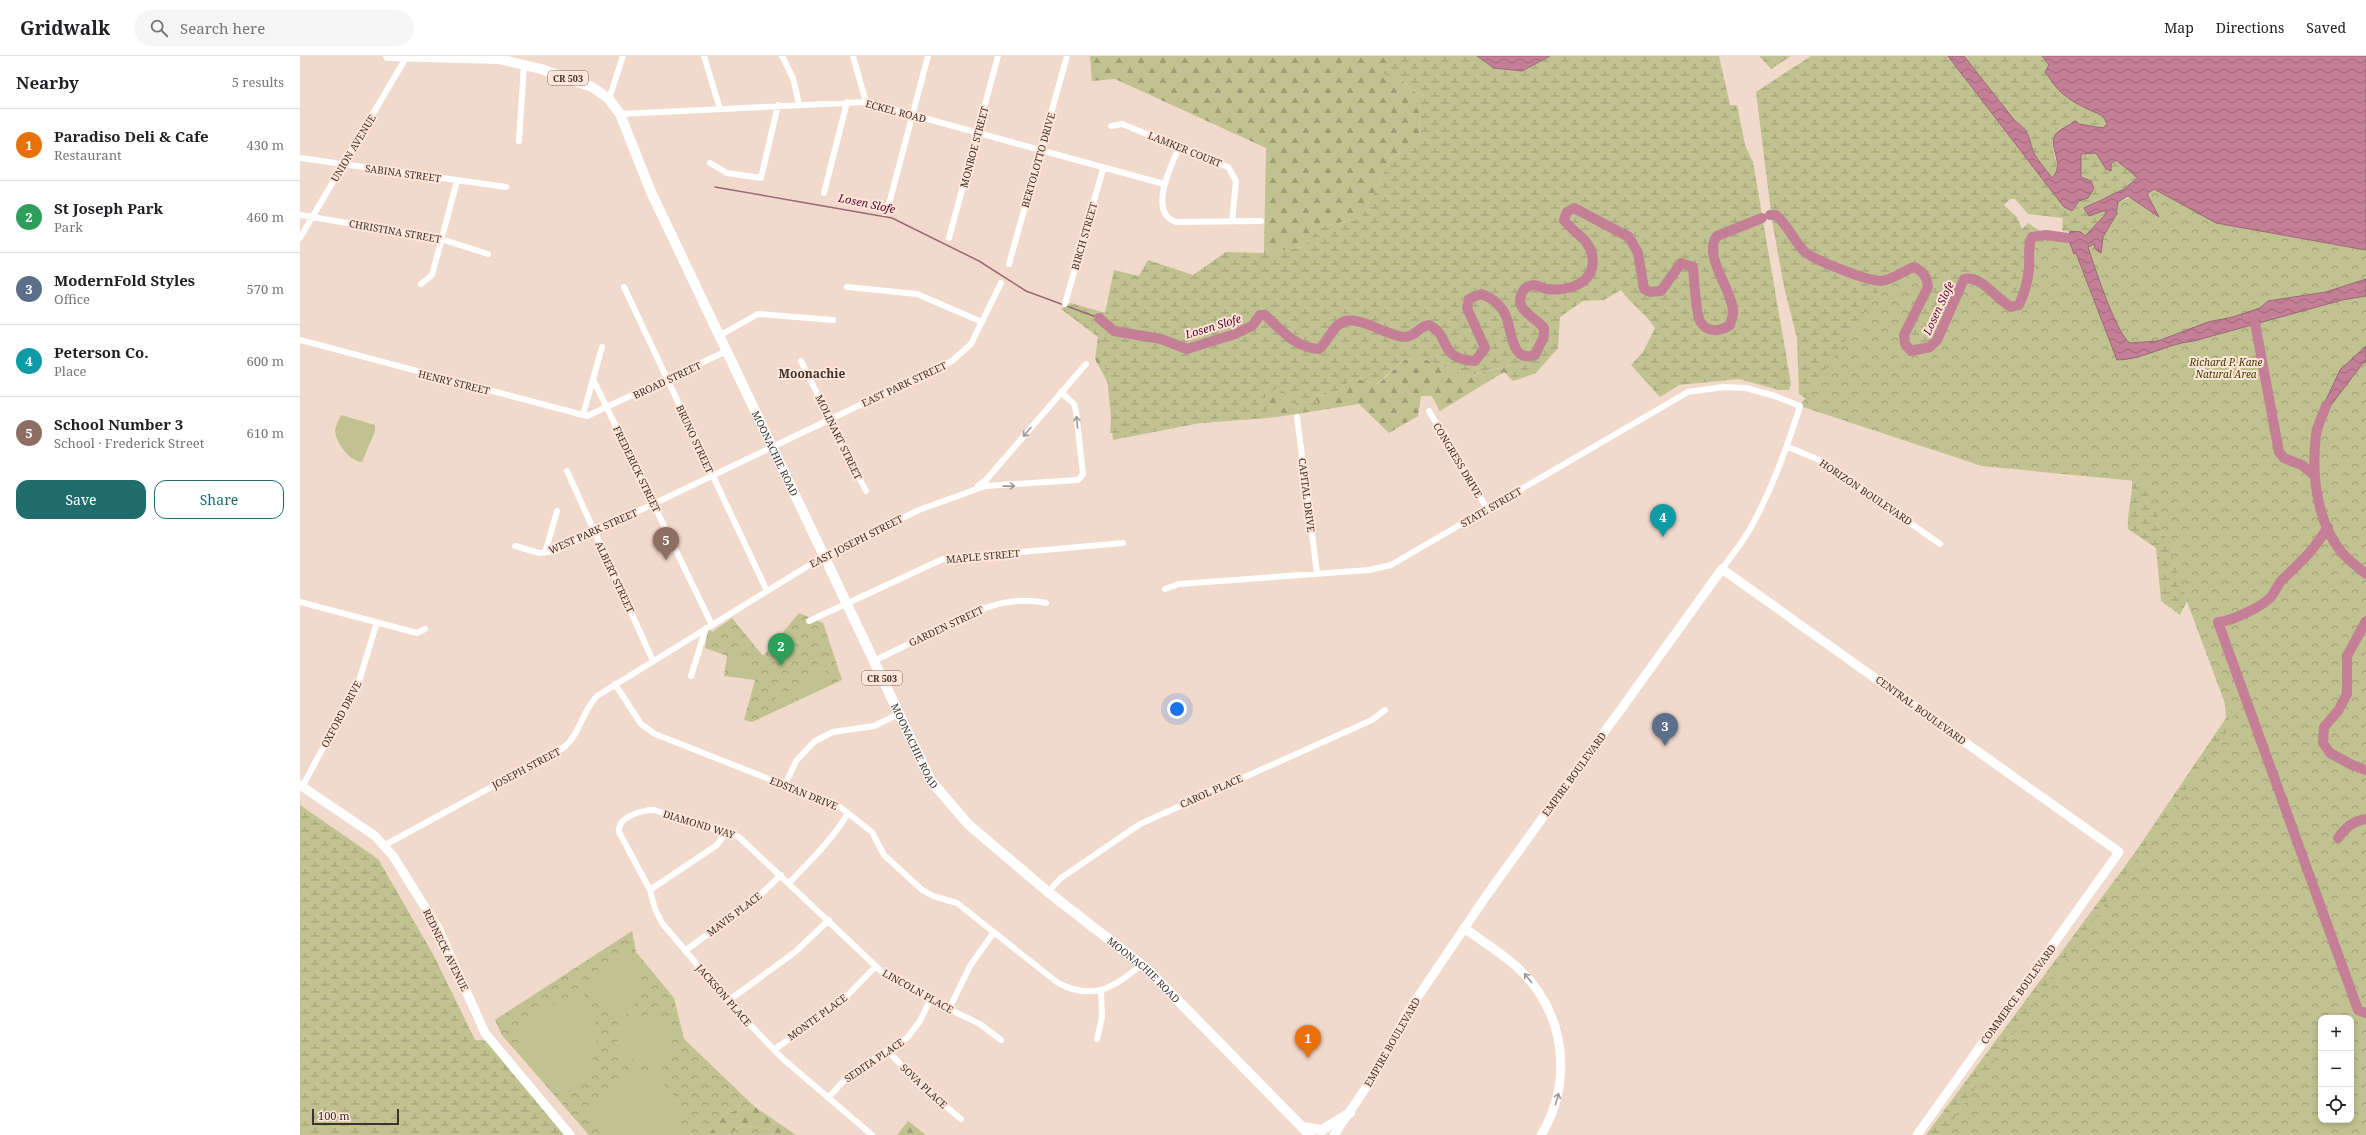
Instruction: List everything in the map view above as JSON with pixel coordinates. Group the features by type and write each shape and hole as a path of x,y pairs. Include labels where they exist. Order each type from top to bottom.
{"main road":[{"name":"CR 503","path":"388,56 499,57 582,82 609,99 620,114"},
{"name":"MOONACHIE ROAD","path":"620,114 635,154 719,336 926,772 938,790 969,825 1048,892 1141,965 1310,1135"},
{"path":"1302,1128 1322,1130 1350,1113"}],"street":[{"path":"609,99 623,56"},
{"path":"704,56 720,109"},
{"path":"782,56 793,78 799,104"},
{"path":"853,56 866,102"},
{"path":"889,204 928,56"},
{"name":"MONROE STREET","path":"948,238 998,56"},
{"name":"BERTOLOTTO DRIVE","path":"1009,264 1067,56"},
{"name":"UNION AVENUE","path":"300,238 407,57"},
{"path":"519,141 524,65"},
{"path":"824,192 847,102"},
{"name":"ECKEL ROAD","path":"620,114 799,104 866,102 1103,169 1164,184"},
{"path":"710,163 726,173 761,178 778,106"},
{"name":"LAMKER COURT","path":"1111,126 1122,124 1224,165 1232,171 1236,181 1232,221"},
{"path":"1179,147 1164,184 1163,210 1171,221 1261,221"},
{"name":"SABINA STREET","path":"300,158 506,187"},
{"name":"BIRCH STREET","path":"1065,304 1103,169"},
{"path":"421,284 432,275 457,181"},
{"name":"CHRISTINA STREET","path":"300,216 442,239 488,254"},
{"name":"EAST PARK STREET","path":"712,475 952,361 971,344 1001,283"},
{"name":"BRUNO STREET","path":"624,287 767,591"},
{"path":"847,287 917,294 982,322"},
{"path":"719,336 758,314 833,320"},
{"name":"HENRY STREET","path":"300,340 583,415 592,415 607,408"},
{"path":"583,415 602,347"},
{"name":"BROAD STREET","path":"607,408 727,351"},
{"name":"MOLINART STREET","path":"801,361 866,491"},
{"name":"EAST JOSEPH STREET","path":"971,490 986,480 1086,364"},
{"name":"FREDERICK STREET","path":"593,379 712,625"},
{"name":"STATE STREET","path":"1165,589 1180,584 1369,570 1391,565 1488,510 1688,392 1724,387 1746,388 1775,396 1800,406"},
{"name":"EAST JOSEPH STREET","path":"706,628 824,556 920,510 985,486 1024,485 1081,478 1083,474 1076,412 1074,404 1061,392"},
{"name":"EMPIRE BOULEVARD","path":"1334,1135 1375,1074 1407,1013 1464,928 1750,529 1788,447 1800,406"},
{"name":"CONGRESS DRIVE","path":"1429,411 1488,510"},
{"name":"CAPITAL DRIVE","path":"1297,417 1316,573"},
{"name":"HORIZON BOULEVARD","path":"1788,447 1822,461 1940,544"},
{"name":"ALBERT STREET","path":"567,471 654,661"},
{"name":"WEST PARK STREET","path":"514,546 545,553 594,532 712,475"},
{"path":"545,553 557,512"},
{"name":"MAPLE STREET","path":"809,621 943,559 1123,543"},
{"name":"CENTRAL BOULEVARD","path":"1722,569 2119,852"},
{"name":"GARDEN STREET","path":"874,661 958,618 992,605 1030,600 1046,604"},
{"path":"300,602 416,633 425,629"},
{"name":"OXFORD DRIVE","path":"301,786 359,681 377,622"},
{"path":"691,676 706,628"},
{"name":"JOSEPH STREET","path":"385,845 563,748 573,738 591,702 615,684 706,628"},
{"name":"EDSTAN DRIVE","path":"615,684 641,724 655,734 832,804 848,813 872,832 884,855 920,889 933,896 956,903 1058,983 1075,990 1101,991 1123,981 1141,965"},
{"name":"CAROL PLACE","path":"1048,892 1061,878 1140,824 1372,720 1385,710"},
{"path":"785,785 796,761 815,741 833,732 874,726 899,714"},
{"name":"REDNECK AVENUE","path":"301,786 385,845 411,882 438,928 485,1033 570,1135"},
{"name":"DIAMOND WAY","path":"619,825 638,812 648,810 726,832 746,841 789,883"},
{"path":"789,883 841,826 848,813"},
{"name":"JACKSON PLACE","path":"619,825 619,832 650,890 657,916 685,951 728,1001 774,1050 872,1135"},
{"path":"650,890 717,845 726,832"},
{"name":"COMMERCE BOULEVARD","path":"1917,1135 2119,852"},
{"name":"MAVIS PLACE","path":"685,951 760,895 781,875"},
{"name":"LINCOLN PLACE","path":"789,883 876,966 895,980 930,1000 980,1024 1001,1040"},
{"path":"728,1001 796,952 829,920"},
{"path":"1464,928 1519,968 1539,993 1552,1017 1560,1042 1561,1079 1553,1113 1541,1135"},
{"path":"949,1009 970,966 994,932"},
{"name":"MONTE PLACE","path":"774,1050 845,998 876,966"},
{"path":"1097,1039 1102,1017 1101,991"},
{"name":"SEDITA PLACE","path":"828,1098 850,1074 888,1051 914,1030 930,1000"},
{"name":"SOVA PLACE","path":"888,1051 921,1086 961,1119"}],"green space":[{"path":"1090,56 1397,56 1382,73 1404,82 1420,97 1419,142 1392,157 1361,218 1320,227 1303,247 1264,253 1266,148 1115,79 1092,81"},
{"path":"1397,56 1477,56 1494,68 1522,71 1550,56 1719,56 1730,105 1737,105 1745,145 1753,162 1791,384 1789,390 1779,390 1739,379 1679,385 1660,397 1631,365 1643,352 1655,328 1621,290 1604,300 1583,301 1560,317 1558,348 1536,373 1513,381 1509,373 1511,365 1468,376 1422,358 1404,360 1377,384 1353,378 1332,396 1313,395 1323,409 1304,412 1279,388 1265,393 1267,418 1200,423 1113,440 1107,376 1098,337 1061,309 1071,303 1105,313 1114,270 1139,276 1148,260 1193,275 1226,252 1264,253 1303,247 1320,227 1361,218 1392,157 1419,142 1420,97 1404,82 1381,73"},
{"path":"1759,56 1791,56 1771,69"},
{"name":"Richard P. Kane Natural Area","path":"1811,56 1948,56 2064,207 2074,209 2079,201 2088,198 2084,180 2081,177 2081,154 2096,153 2106,169 2116,160 2138,178 2124,189 2094,202 2106,210 2106,215 2085,236 2081,232 2062,231 2063,218 2028,214 2015,199 2010,199 2004,205 2017,217 2022,229 2028,223 2046,235 2068,238 2073,254 2278,317 2353,1015 2318,1015 2318,1123 2354,1123 2354,1023 2366,1135 1926,1135 2134,854 2226,718 2225,703 2187,601 2180,615 2161,601 2156,548 2128,529 2132,478 2179,481 1813,403 1799,394 1797,338 1784,287 1772,220 1756,92"},
{"path":"1964,56 2042,56 2049,65 2046,72 2060,92 2077,104 2103,116 2107,124 2103,128 2071,122 2059,129 2053,142 2057,170 2052,178 2035,155 2027,132 2015,121"},
{"name":"Richard P. Kane Natural Area","path":"2154,189 2216,223 2366,250 2366,1135 1942,1135 2227,731 2234,715 2225,703 2187,601 2146,482 1982,466 1800,406 1890,275 1892,278 1914,267 1927,278 1928,287 1904,335 1905,344 1911,351 1930,347 1937,340 1964,279 1971,279 1983,284 2011,307 2019,305 2028,278 2029,248 2032,237 2047,236 2061,238 2088,246 2116,215 2118,202"},
{"path":"1098,337 1312,395 1332,396 1353,378 1378,384 1404,360 1422,358 1468,376 1512,365 1509,373 1513,381 1504,372 1440,411 1432,396 1421,396 1418,416 1389,433 1359,404 1277,417 1200,423 1158,420 1110,433 1113,393 1095,359"},
{"path":"341,415 375,425 375,431 362,462 353,459 340,445 335,430"},
{"path":"799,613 823,623 842,680 752,722 744,720 755,680 724,676 727,656 705,648 708,627 712,632 732,618 763,656"},
{"path":"731,659 752,661 750,675 729,672"},
{"path":"825,670 830,684 806,696 803,695 799,683"},
{"path":"793,688 798,697 779,706 775,698"},
{"path":"300,805 378,859 434,956 475,1040 491,1041 574,1135 300,1135"},
{"path":"632,931 636,952 674,998 684,1039 755,1107 725,1113 708,1135 589,1135 502,1035 495,1020"},
{"path":"632,955 638,963 642,981 637,999 626,1014 618,1020 587,986 589,976 609,963"},
{"path":"580,991 589,1003 594,1017 597,1032 596,1046 593,1061 586,1074 577,1085 565,1095 525,1056 514,1034 521,1021"},
{"path":"652,1014 667,1020 673,1045 655,1067 618,1055 615,1047 617,1040 628,1024 638,1017"},
{"path":"653,1072 678,1100 678,1135 602,1135 590,1121 590,1114 630,1073"},
{"path":"755,1107 796,1135 773,1135 768,1129 740,1126 729,1135 708,1135 725,1113"},
{"path":"908,1121 926,1135 897,1135"},
{"path":"740,1126 768,1129 773,1135 729,1135"}],"water":[{"path":"1477,56 1550,56 1522,71 1494,68"},
{"path":"1948,56 1964,56 2015,121 2027,133 2035,155 2052,178 2056,171 2057,165 2054,138 2057,132 2076,121 2079,124 2103,128 2107,124 2103,116 2077,104 2060,92 2045,72 2049,65 2042,56 2366,56 2366,250 2216,223 2154,189 2147,194 2159,217 2128,196 2118,202 2116,215 2103,237 2101,253 2095,249 2094,244 2088,247 2100,283 2118,327 2130,343 2158,341 2208,322 2233,317 2260,308 2268,301 2326,292 2366,279 2366,296 2342,300 2194,341 2184,342 2146,355 2117,360 2076,253 2074,254 2068,238 2070,231 2081,232 2085,236 2106,214 2106,210 2089,216 2084,208 2124,189 2138,178 2116,160 2111,164 2111,171 2106,169 2096,153 2081,154 2081,177 2091,181 2094,188 2088,198 2079,201 2072,211 2064,207"},
{"path":"2366,346 2366,362 2363,363 2312,430 2340,370"}],"waterway":[{"name":"Losen Slofe","path":"715,187 892,218 979,261 1026,291 1099,318"},
{"name":"Losen Slofe","path":"1099,318 1114,331 1161,339 1187,349 1235,334 1252,326 1260,315 1265,315 1296,342 1311,348 1319,349 1335,328 1345,321 1361,322 1397,336 1405,337 1408,337 1422,327 1429,325 1441,335 1446,346 1455,356 1475,361 1485,348 1467,308 1469,299 1481,294 1496,302 1504,312 1511,337 1517,350 1521,354 1527,356 1535,355 1544,336 1544,328 1522,307 1520,299 1522,293 1527,287 1534,285 1546,289 1560,289 1580,284 1585,280 1592,268 1593,261 1590,248 1584,239 1564,220 1567,212 1574,208 1629,237 1638,253 1644,289 1650,292 1661,291 1681,263 1693,267 1696,304 1700,321 1706,328 1710,330 1718,330 1730,325 1733,312 1732,303 1715,263 1713,244 1717,236 1762,218"},
{"name":"Losen Slofe","path":"1770,215 1776,215 1780,219 1804,251 1809,255 1841,269 1865,278 1881,281 1890,279 1914,267 1922,273 1926,277 1928,287 1904,335 1905,344 1911,351 1930,347 1937,340 1964,279 1971,279 1983,284 2011,307 2019,305 2028,278 2029,248 2032,237 2046,235 2068,238"},
{"path":"2255,323 2279,452 2284,458 2302,465 2315,476"},
{"path":"2326,406 2319,424 2315,450 2314,467 2318,499 2322,515 2336,544 2345,556 2366,574"},
{"path":"2328,527 2307,555 2280,582 2266,602 2230,620 2218,622 2358,1010 2366,1013"},
{"path":"2366,621 2347,656 2347,694 2338,711 2324,727 2323,743 2330,753 2352,765 2366,770"},
{"path":"2338,838 2350,825 2357,821 2366,819"}],"place":[{"name":"Peterson Co.","path":"1663,537"},
{"name":"School Number 3","path":"666,560"},
{"name":"St Joseph Park","path":"781,666"},
{"name":"ModernFold Styles","path":"1665,746"},
{"name":"Paradiso Deli & Cafe","path":"1308,1058"}],"district":[{"name":"Moonachie","path":"812,373"}]}
